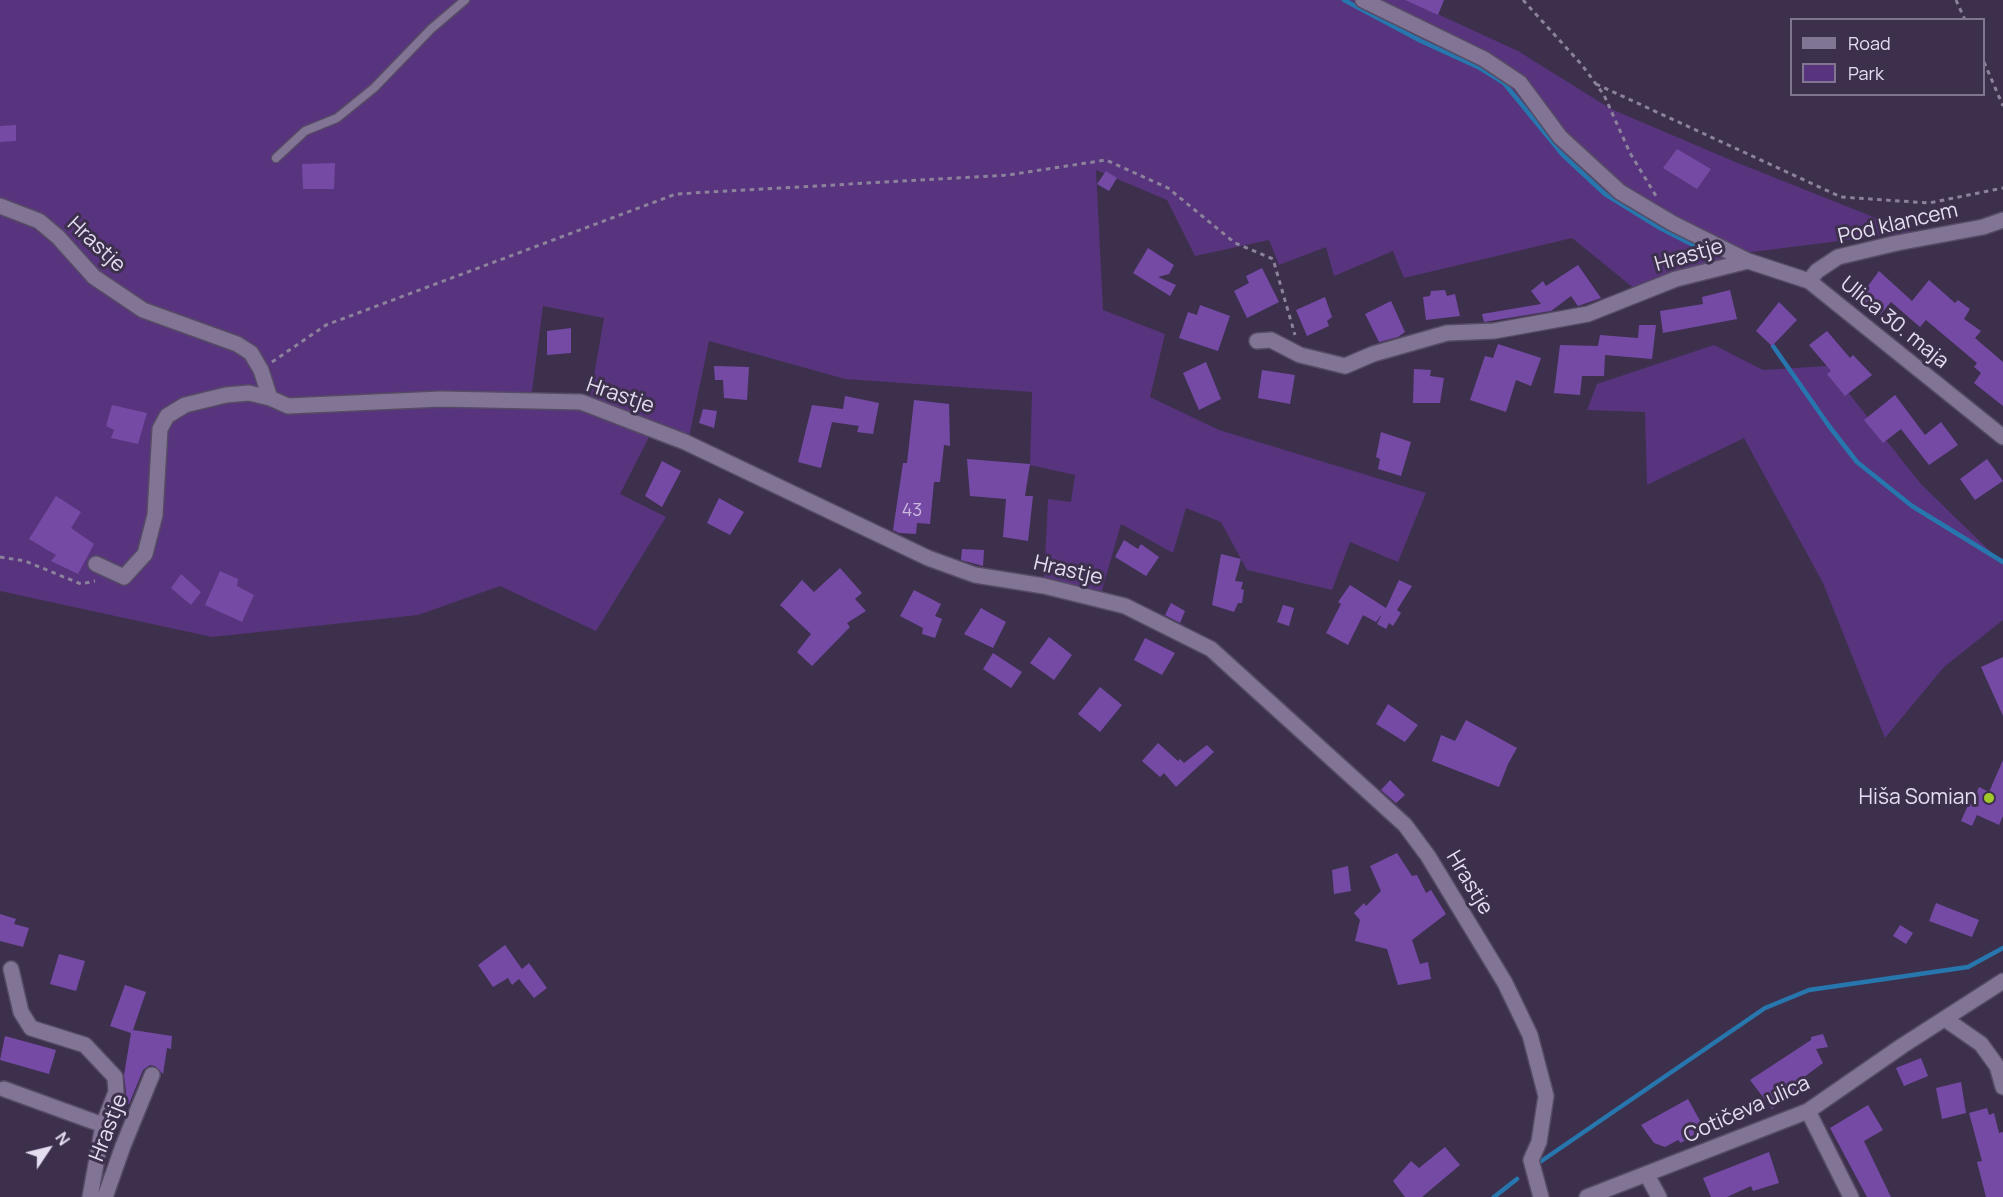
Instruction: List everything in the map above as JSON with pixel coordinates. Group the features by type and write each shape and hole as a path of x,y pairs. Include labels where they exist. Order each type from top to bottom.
{"street":[{"name":"Hrastje","path":"1363,0 1484,59 1520,83 1560,137 1620,192 1672,223 1748,261"},
{"name":"Hrastje","path":"0,206 39,221 58,237 94,277 143,310 237,344 250,353 261,370 270,398"},
{"name":"Pod klancem","path":"1809,281 1816,271 1838,257 1983,227 2003,220"},
{"name":"Hrastje","path":"1257,341 1271,340 1300,355 1345,366 1373,354 1447,333 1494,331 1588,314 1676,279 1748,261"},
{"name":"Ulica 30. maja","path":"1748,261 1809,281 2003,437"},
{"name":"Hrastje","path":"120,575 124,577 145,554 155,515 160,429 167,416 186,405 226,395 249,393 270,398 288,406 441,399 581,402 685,442 928,558 975,575 1044,586 1125,606 1210,649 1405,825 1428,856 1499,973 1530,1035 1546,1096 1539,1142 1531,1160 1540,1197"},
{"path":"96,564 120,575"},
{"name":"Hrastje","path":"11,969 21,1012 31,1028 85,1045 115,1077 116,1092 103,1125 90,1197"},
{"name":"Cotičeva ulica","path":"1587,1197 1808,1111 2003,981"},
{"path":"1945,1018 1982,1044 1997,1065 2003,1087"},
{"name":"Hrastje","path":"105,1197 152,1075"},
{"name":"Hrastje","path":"4,1089 103,1125"},
{"path":"1808,1111 1851,1197"},
{"path":"1647,1175 1659,1197"}],"lane":[{"path":"276,158 305,131 337,118 374,88 431,29 465,0"}],"path":[{"path":"1522,0 1582,65 1604,95 1630,153 1672,223"},
{"path":"1956,0 1964,18"},
{"path":"1985,66 2003,106"},
{"path":"1596,84 1841,197 1929,202 2003,188"},
{"path":"261,370 326,326 676,194 1008,175 1106,160 1168,188 1235,243 1273,259 1300,355"},
{"path":"0,557 25,561 81,584 120,575"}],"green space":[{"path":"0,0 1407,0 1518,51 1611,109 1733,161 1911,232 1744,253 1635,289 1572,238 1404,278 1393,251 1334,276 1326,247 1279,265 1269,240 1195,256 1167,200 1096,170 1103,310 1165,334 1150,397 1219,430 1426,493 1398,562 1350,542 1332,590 1247,570 1221,522 1186,508 1173,553 1121,524 1101,594 1044,581 1048,499 1071,502 1075,475 1030,465 1032,392 845,379 709,341 689,437 590,398 604,318 543,306 530,406 579,406 651,433 620,494 666,517 596,631 500,586 418,615 212,637 0,591"},
{"path":"1714,345 1763,370 1827,366 1921,484 2003,564 2003,620 1944,667 1885,738 1823,583 1744,438 1647,485 1645,412 1587,410 1597,384"}],"building":[{"path":"1405,0 1444,0 1438,15"},
{"path":"16,125 16,141 0,142 0,126"},
{"path":"1677,149 1711,169 1697,189 1663,168"},
{"path":"335,163 334,189 303,189 302,164"},
{"path":"1106,171 1117,178 1109,191 1097,184"},
{"path":"1148,248 1174,265 1169,274 1158,277 1176,285 1170,296 1133,273"},
{"path":"1578,265 1601,298 1578,306 1571,296 1551,311 1484,322 1482,314 1541,304 1531,291 1543,281 1546,286"},
{"path":"1262,268 1279,302 1247,318 1234,291 1249,283 1246,276"},
{"path":"1879,271 1912,301 1929,280 1955,303 1958,300 1970,309 1964,319 1981,331 1975,338 2003,362 2003,406 1974,383 1981,373 1974,367 1977,363 1926,320 1920,327 1891,302 1880,315 1860,297"},
{"path":"1445,290 1447,296 1455,294 1460,316 1426,320 1423,297 1430,296 1431,291"},
{"path":"1730,290 1737,319 1663,333 1660,311 1703,304 1702,297"},
{"path":"1325,297 1332,317 1327,321 1329,326 1307,336 1296,310"},
{"path":"1391,301 1405,332 1398,337 1379,342 1365,314"},
{"path":"1779,302 1797,320 1772,346 1756,331"},
{"path":"1200,305 1230,316 1218,351 1179,338 1188,312 1197,315"},
{"path":"1639,325 1656,325 1652,359 1605,355 1604,376 1582,376 1580,395 1554,393 1560,345 1598,346 1600,335 1638,338"},
{"path":"571,328 571,353 547,355 547,331"},
{"path":"1827,331 1850,358 1853,355 1872,375 1845,396 1827,374 1831,371 1809,345"},
{"path":"1498,344 1541,358 1531,386 1516,380 1506,412 1470,400 1485,356 1493,358"},
{"path":"1206,362 1221,399 1199,410 1183,373"},
{"path":"714,366 749,367 747,400 724,398 723,380 715,380"},
{"path":"1414,369 1431,370 1430,376 1444,378 1440,403 1413,403"},
{"path":"1262,370 1295,375 1290,404 1258,398"},
{"path":"1895,395 1925,435 1941,422 1958,445 1929,465 1901,429 1883,443 1864,420"},
{"path":"845,396 879,403 873,434 857,432 859,426 832,422 821,468 798,462 812,405 843,409"},
{"path":"914,400 949,404 950,446 944,445 940,482 934,482 930,524 917,523 916,534 899,533 893,530 903,463 907,463"},
{"path":"112,405 147,413 138,444 111,438 114,430 106,426"},
{"path":"703,409 717,411 714,428 699,423"},
{"path":"1381,432 1411,442 1401,476 1378,469 1380,459 1376,457"},
{"path":"967,459 1030,464 1025,496 1033,496 1028,541 1003,537 1006,499 970,496"},
{"path":"1987,459 2003,481 1975,500 1960,479"},
{"path":"662,461 681,471 662,507 645,496"},
{"path":"56,496 81,512 71,528 94,544 78,574 51,561 56,555 29,539"},
{"path":"719,498 744,512 730,535 707,523"},
{"path":"1124,540 1138,549 1141,544 1159,557 1146,576 1115,557"},
{"path":"962,549 984,550 983,566 961,560"},
{"path":"1221,554 1241,559 1235,581 1243,582 1241,589 1244,590 1242,603 1238,603 1234,612 1212,605"},
{"path":"840,568 862,593 855,599 866,611 847,623 850,627 812,666 797,652 811,634 780,605 802,580 814,592"},
{"path":"220,571 238,579 237,586 254,595 242,622 205,605"},
{"path":"181,574 201,592 191,605 171,588"},
{"path":"1399,580 1412,586 1397,610 1401,613 1393,626 1389,623 1386,629 1377,624 1382,614 1376,622 1363,615 1348,645 1326,633 1341,604 1338,602 1350,585 1386,608"},
{"path":"914,590 941,604 935,616 942,619 935,638 922,634 923,628 900,616"},
{"path":"1171,603 1185,611 1180,623 1165,615"},
{"path":"1283,605 1294,608 1289,626 1277,622"},
{"path":"981,608 1006,622 993,648 964,634"},
{"path":"1049,637 1072,655 1054,680 1030,663"},
{"path":"1145,638 1175,653 1162,675 1134,660"},
{"path":"993,653 1022,672 1011,688 983,669"},
{"path":"2003,657 2003,716 1981,667"},
{"path":"1100,687 1122,705 1100,732 1078,714"},
{"path":"1388,704 1418,725 1405,742 1376,724"},
{"path":"1466,720 1517,748 1499,787 1432,761 1441,735 1455,741"},
{"path":"1158,743 1178,761 1180,759 1184,763 1207,745 1214,752 1176,787 1164,773 1160,777 1142,761"},
{"name":"Hiša Somian","path":"2003,760 2003,816 1999,825 1977,815 1972,826 1961,821 1979,787 1989,792"},
{"path":"1390,780 1405,795 1396,803 1381,790"},
{"path":"1397,853 1412,876 1417,875 1426,893 1431,890 1446,914 1412,940 1420,964 1428,962 1431,979 1398,985 1387,949 1355,941 1360,920 1354,913 1364,903 1366,906 1381,891 1370,866"},
{"path":"1348,866 1351,891 1334,894 1332,870"},
{"path":"1936,903 1979,920 1972,937 1929,921"},
{"path":"0,914 16,919 14,924 29,928 23,947 0,941"},
{"path":"1900,925 1913,933 1906,944 1893,936"},
{"path":"505,945 522,969 529,963 547,988 534,998 519,979 512,985 508,978 493,987 478,965"},
{"path":"59,954 85,961 76,991 50,984"},
{"path":"125,985 146,992 133,1030 172,1036 171,1049 167,1048 163,1074 155,1066 150,1065 143,1070 129,1104 122,1103 126,1092 124,1075 131,1033 110,1026"},
{"path":"1823,1034 1828,1047 1816,1049 1823,1063 1796,1083 1800,1090 1772,1109 1750,1080 1811,1040 1811,1037"},
{"path":"5,1036 56,1050 49,1074 0,1060"},
{"path":"1921,1058 1928,1076 1904,1086 1896,1068"},
{"path":"1961,1082 1966,1113 1942,1119 1936,1088"},
{"path":"1688,1099 1704,1128 1681,1143 1678,1140 1665,1147 1654,1143 1641,1125"},
{"path":"1868,1105 1883,1130 1864,1141 1891,1197 1867,1197 1830,1128"},
{"path":"1987,1108 1989,1115 1994,1113 1999,1133 2003,1132 2003,1197 1986,1197 1977,1162 1982,1161 1969,1113"},
{"path":"1445,1147 1460,1165 1422,1197 1405,1197 1393,1181 1411,1161 1419,1168"},
{"path":"1769,1152 1779,1183 1753,1191 1751,1186 1727,1197 1711,1197 1703,1178"}],"waterway":[{"path":"1344,0 1421,41 1480,68 1504,83 1563,155 1605,194 1660,228 1699,248 1718,254"},
{"path":"1773,346 1857,462 1912,506 2003,562"},
{"path":"1540,1162 1765,1008 1809,990 1968,967 2003,948"},
{"path":"1494,1197 1517,1179"}],"place":[{"name":"Hiša Somian","path":"1989,798"}]}
